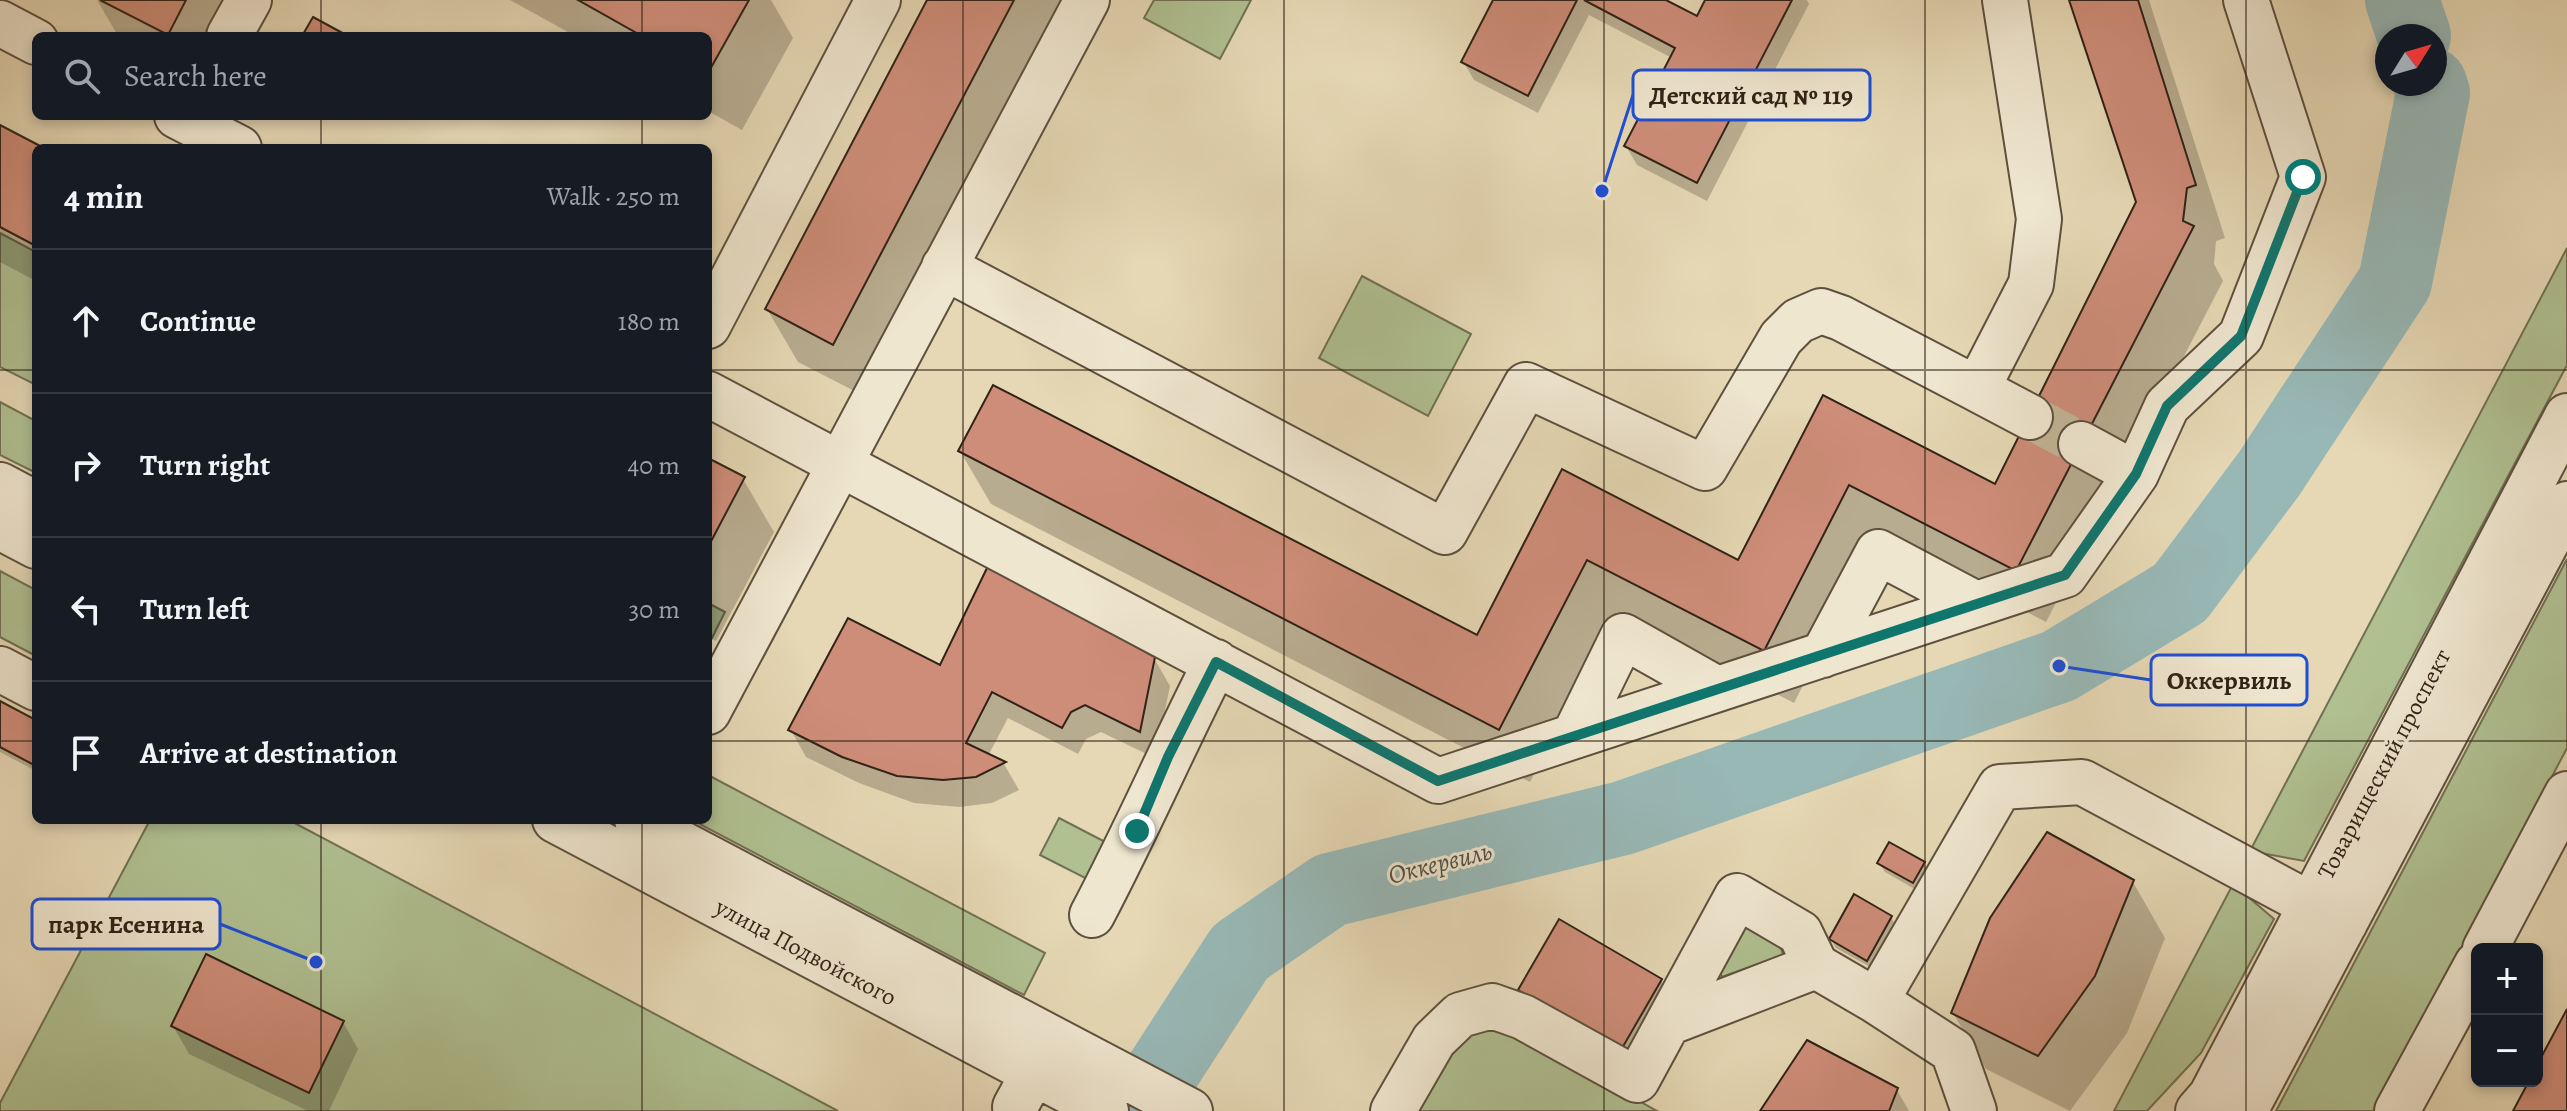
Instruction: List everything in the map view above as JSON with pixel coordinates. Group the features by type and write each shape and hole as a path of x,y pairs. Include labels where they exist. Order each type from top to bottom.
{"street":[{"path":"12,0 0,22 32,40"},
{"path":"231,32 249,0"},
{"path":"712,318 878,0"},
{"path":"712,704 1087,0"},
{"path":"1977,389 2031,284 2039,219 2005,0"},
{"path":"712,396 1438,781 2065,575 2136,474 2167,406 2241,336 2303,177 2246,0"},
{"path":"188,120 232,144"},
{"path":"944,267 1445,532 1526,385 1705,468 1781,338 1798,321 1821,311 1841,318 2030,417"},
{"name":"Товарищеский проспект","path":"2245,1111 2328,914 2567,416"},
{"path":"2081,444 2136,474"},
{"path":"0,485 32,502"},
{"name":"Товарищеский проспект","path":"2198,1111 2211,1096 2328,914 2567,504"},
{"path":"0,527 32,544"},
{"path":"1823,655 1878,552 1976,604"},
{"path":"1574,736 1623,636 1717,689"},
{"path":"1092,915 1137,831 1168,757 1216,662"},
{"path":"0,669 32,686"},
{"path":"1876,1001 2000,787 2082,782 2328,914"},
{"path":"2488,943 2567,794"},
{"name":"улица Подвойского","path":"584,824 642,832 1047,1071"},
{"path":"1393,1111 1434,1040 1460,1015 1492,1006 1523,1017 1637,1080 1737,896 1800,933 1816,966 1953,1051 1974,1111"},
{"path":"1668,1023 1816,966"},
{"path":"2397,1111 2471,975"},
{"path":"1047,1071 1106,1111"},
{"path":"1047,1071 1190,1111"}],"green space":[{"path":"1154,0 1251,0 1220,59 1144,18"},
{"path":"0,233 32,250 32,383 0,367"},
{"path":"2567,248 2567,365 2304,861 2250,851"},
{"path":"1362,276 1471,334 1428,416 1319,358"},
{"path":"0,402 32,419 32,471 0,455"},
{"path":"2567,559 2567,748 2378,1107 2375,1111 2276,1111"},
{"path":"0,571 32,588 32,654 0,637"},
{"path":"712,605 725,612 712,638"},
{"path":"712,777 1045,953 1024,995 700,824 712,824"},
{"path":"1059,818 1113,846 1095,883 1040,855"},
{"path":"148,824 297,824 838,1111 0,1111 0,1103"},
{"path":"2233,884 2274,919 2201,1053 2147,1111 2114,1111"},
{"path":"1740,917 1778,936 1783,955 1722,977 1714,961"},
{"path":"1492,1026 1514,1031 1657,1111 1416,1111 1452,1049 1471,1031"}],"building":[{"path":"100,0 186,0 170,32 162,32"},
{"path":"578,0 749,0 712,66 712,32 635,32"},
{"path":"927,0 1014,0 833,345 765,309"},
{"path":"1493,0 1577,0 1528,96 1461,62"},
{"path":"1584,0 1666,0 1697,16 1705,0 1792,0 1697,183 1624,146 1675,48"},
{"path":"2069,0 2138,0 2196,185 2187,188 2183,221 2194,226 2016,571 1849,485 1764,651 1587,560 1499,730 958,451 993,385 1477,635 1562,469 1738,560 1823,395 1995,484 2136,202"},
{"path":"313,17 341,32 304,32"},
{"path":"0,125 36,144 32,144 32,244 0,227"},
{"path":"712,460 745,477 712,539"},
{"path":"988,566 1155,657 1140,732 1085,705 1071,712 1062,728 992,692 966,743 1006,762 976,777 943,780 897,776 842,757 788,730 848,618 940,665"},
{"path":"0,701 32,718 32,764 0,747"},
{"path":"2047,832 2134,880 2095,976 2038,1056 1951,1013 1990,918"},
{"path":"1889,842 1925,862 1913,883 1877,863"},
{"path":"1854,894 1892,916 1867,961 1829,939"},
{"path":"1559,919 1662,979 1621,1050 1518,990"},
{"path":"206,954 344,1021 309,1093 171,1026"},
{"path":"2567,1009 2567,1111 2513,1111 2526,1087 2543,1087 2543,1054"},
{"path":"1807,1040 1898,1088 1889,1111 1760,1111"}],"waterway":[{"name":"Оккервиль","path":"2402,0 2410,24"},
{"name":"Оккервиль","path":"1137,1111 1240,952 1330,890 1623,818 2059,666 2180,593 2269,474 2395,282 2432,96"}],"tunnel":[{"path":"2030,417 2081,444"}],"place":[{"name":"Детский сад № 119","path":"1602,191"},
{"name":"Оккервиль","path":"2059,666"},
{"name":"парк Есенина","path":"316,962"}],"route":[{"path":"1137,831 1168,757 1216,662 1438,781 2065,575 2136,474 2167,406 2241,336 2303,177"}]}
